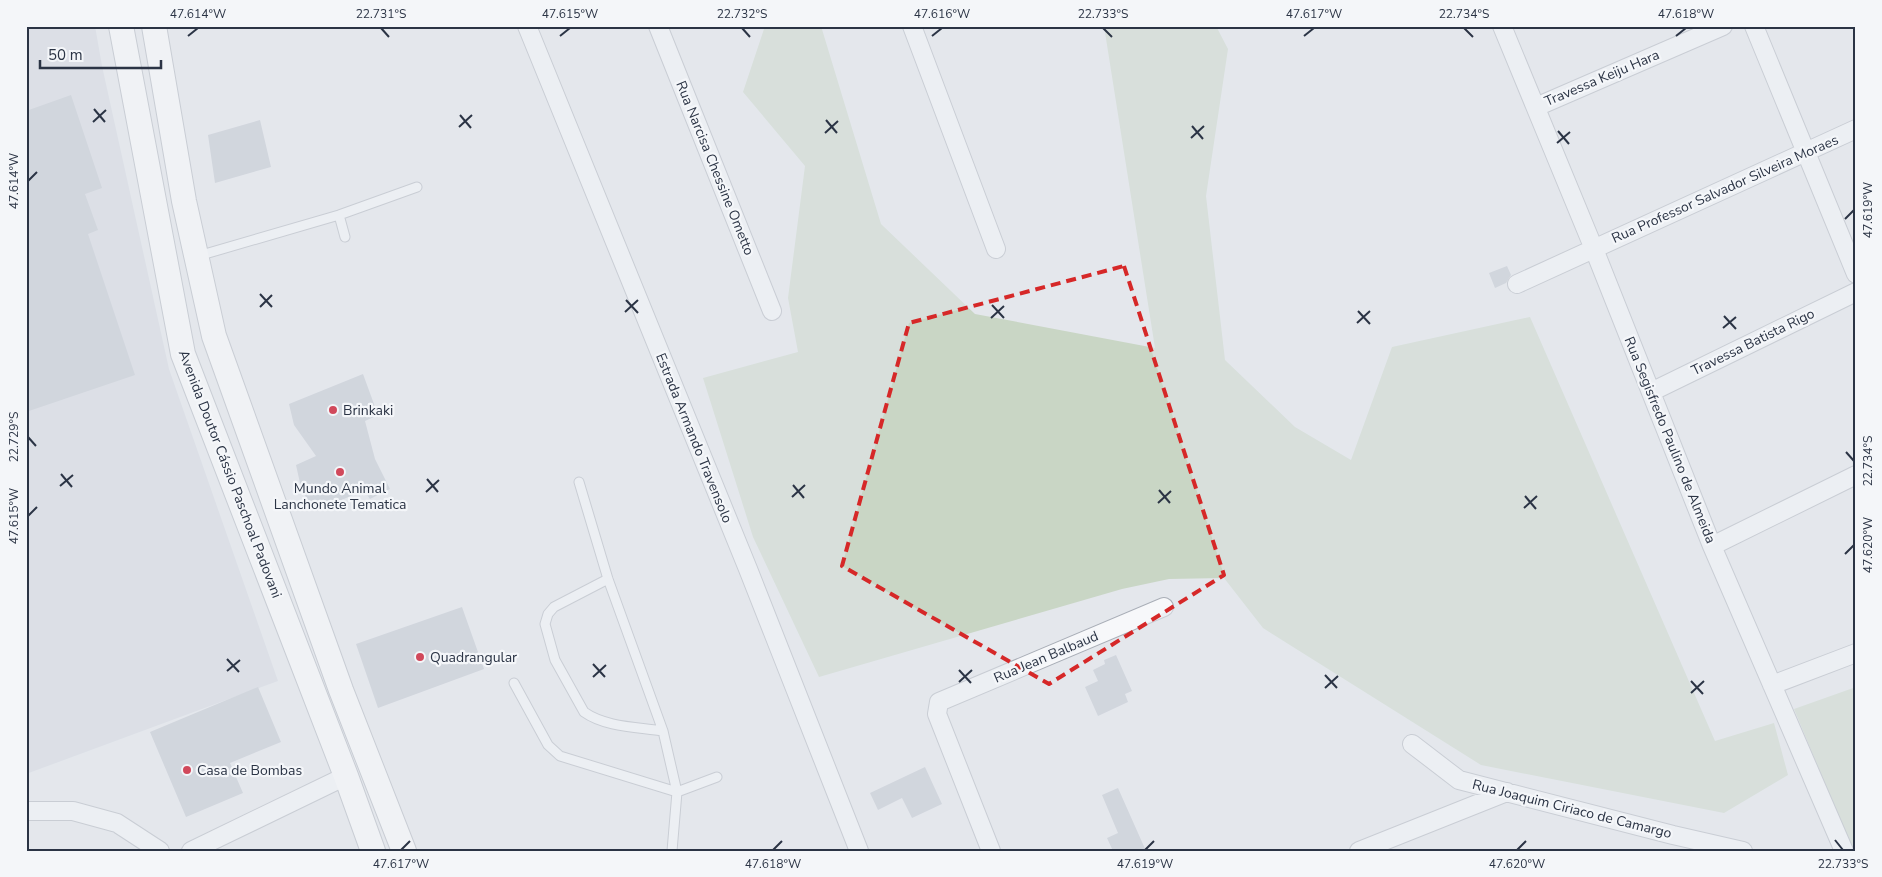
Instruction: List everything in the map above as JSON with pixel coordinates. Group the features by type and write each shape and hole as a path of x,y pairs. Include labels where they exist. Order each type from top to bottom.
{"main road":[{"name":"Avenida Doutor Cássio Paschoal Padovani","path":"121,26 183,354 346,776 373,851"},
{"name":"Avenida Doutor Cássio Paschoal Padovani","path":"154,26 179,177 195,257 214,336 341,690 401,841"},
{"path":"136,109 151,125 158,168 164,176 172,179 179,177"},
{"path":"346,776 355,771 363,774 387,821 401,841"}],"street":[{"name":"Estrada Armando Travensolo","path":"527,26 751,578 859,851"},
{"name":"Rua Narcisa Chessine Ometto","path":"658,26 772,311"},
{"path":"912,26 996,249"},
{"name":"Rua Segisfredo Paulino de Almeida","path":"1502,26 1594,249 1712,546 1844,851"},
{"name":"Travessa Keiju Hara","path":"1536,107 1723,26"},
{"path":"1754,26 1856,274"},
{"name":"Rua Professor Salvador Silveira Moraes","path":"1517,284 1856,130"},
{"name":"Travessa Batista Rigo","path":"1651,392 1856,292"},
{"path":"1712,546 1856,475"},
{"name":"Rua Jean Balbaud","path":"991,851 937,714 939,702 1164,607"},
{"path":"1772,685 1856,653"},
{"name":"Rua Joaquim Ciriaco de Camargo","path":"1412,744 1460,780 1507,792 1674,843 1744,851"},
{"path":"191,851 346,776"},
{"path":"1359,851 1507,792"},
{"path":"26,811 73,811 117,823 160,851"}],"lane":[{"path":"195,257 339,215 417,187"},
{"path":"339,215 346,237"},
{"path":"579,482 608,579 663,731 677,792 672,851"},
{"path":"608,579 554,607 548,614 545,624 555,660 584,712 590,717 604,722 663,731"},
{"path":"514,682 548,746 560,756 677,792 717,777"}],"highlighted area":[{"path":"1124,266 1224,575 1049,684 842,566 909,323"}],"shaded area":[{"path":"95,26 102,66 169,369 278,681 26,774 26,27"}],"green space":[{"path":"765,26 821,26 881,224 975,314 1155,348 1104,26 1216,26 1228,49 1206,196 1225,360 1295,427 1351,460 1392,347 1530,317 1715,741 1774,723 1788,775 1724,813 1481,765 1263,628 1224,578 1169,579 1122,589 819,677 753,537 703,378 798,352 788,298 805,166 743,92"},
{"path":"1856,687 1856,851 1853,851 1794,709"}],"building":[{"path":"71,95 102,188 85,194 98,230 88,234 135,375 26,412 26,111"},
{"path":"260,120 271,167 215,183 208,135"},
{"path":"1507,266 1511,275 1506,283 1495,288 1489,273"},
{"path":"363,374 378,415 365,421 375,459 390,489 370,499 364,490 317,511 302,492 296,465 316,456 294,425 289,404"},
{"name":"Quadrangular","path":"462,607 484,669 378,708 356,644"},
{"path":"1116,655 1132,691 1125,694 1128,702 1098,716 1085,687 1098,681 1093,670 1105,664 1104,660"},
{"path":"258,687 281,742 230,763 243,793 186,817 150,732"},
{"path":"925,767 942,804 912,818 902,798 878,810 870,793"},
{"path":"1118,788 1146,851 1113,851 1107,838 1118,833 1102,795"}],"place":[{"name":"Brinkaki","path":"333,410"},
{"name":"Mundo Animal Lanchonete Tematica","path":"340,472"},
{"name":"Quadrangular","path":"420,657"},
{"name":"Casa de Bombas","path":"187,770"}]}
